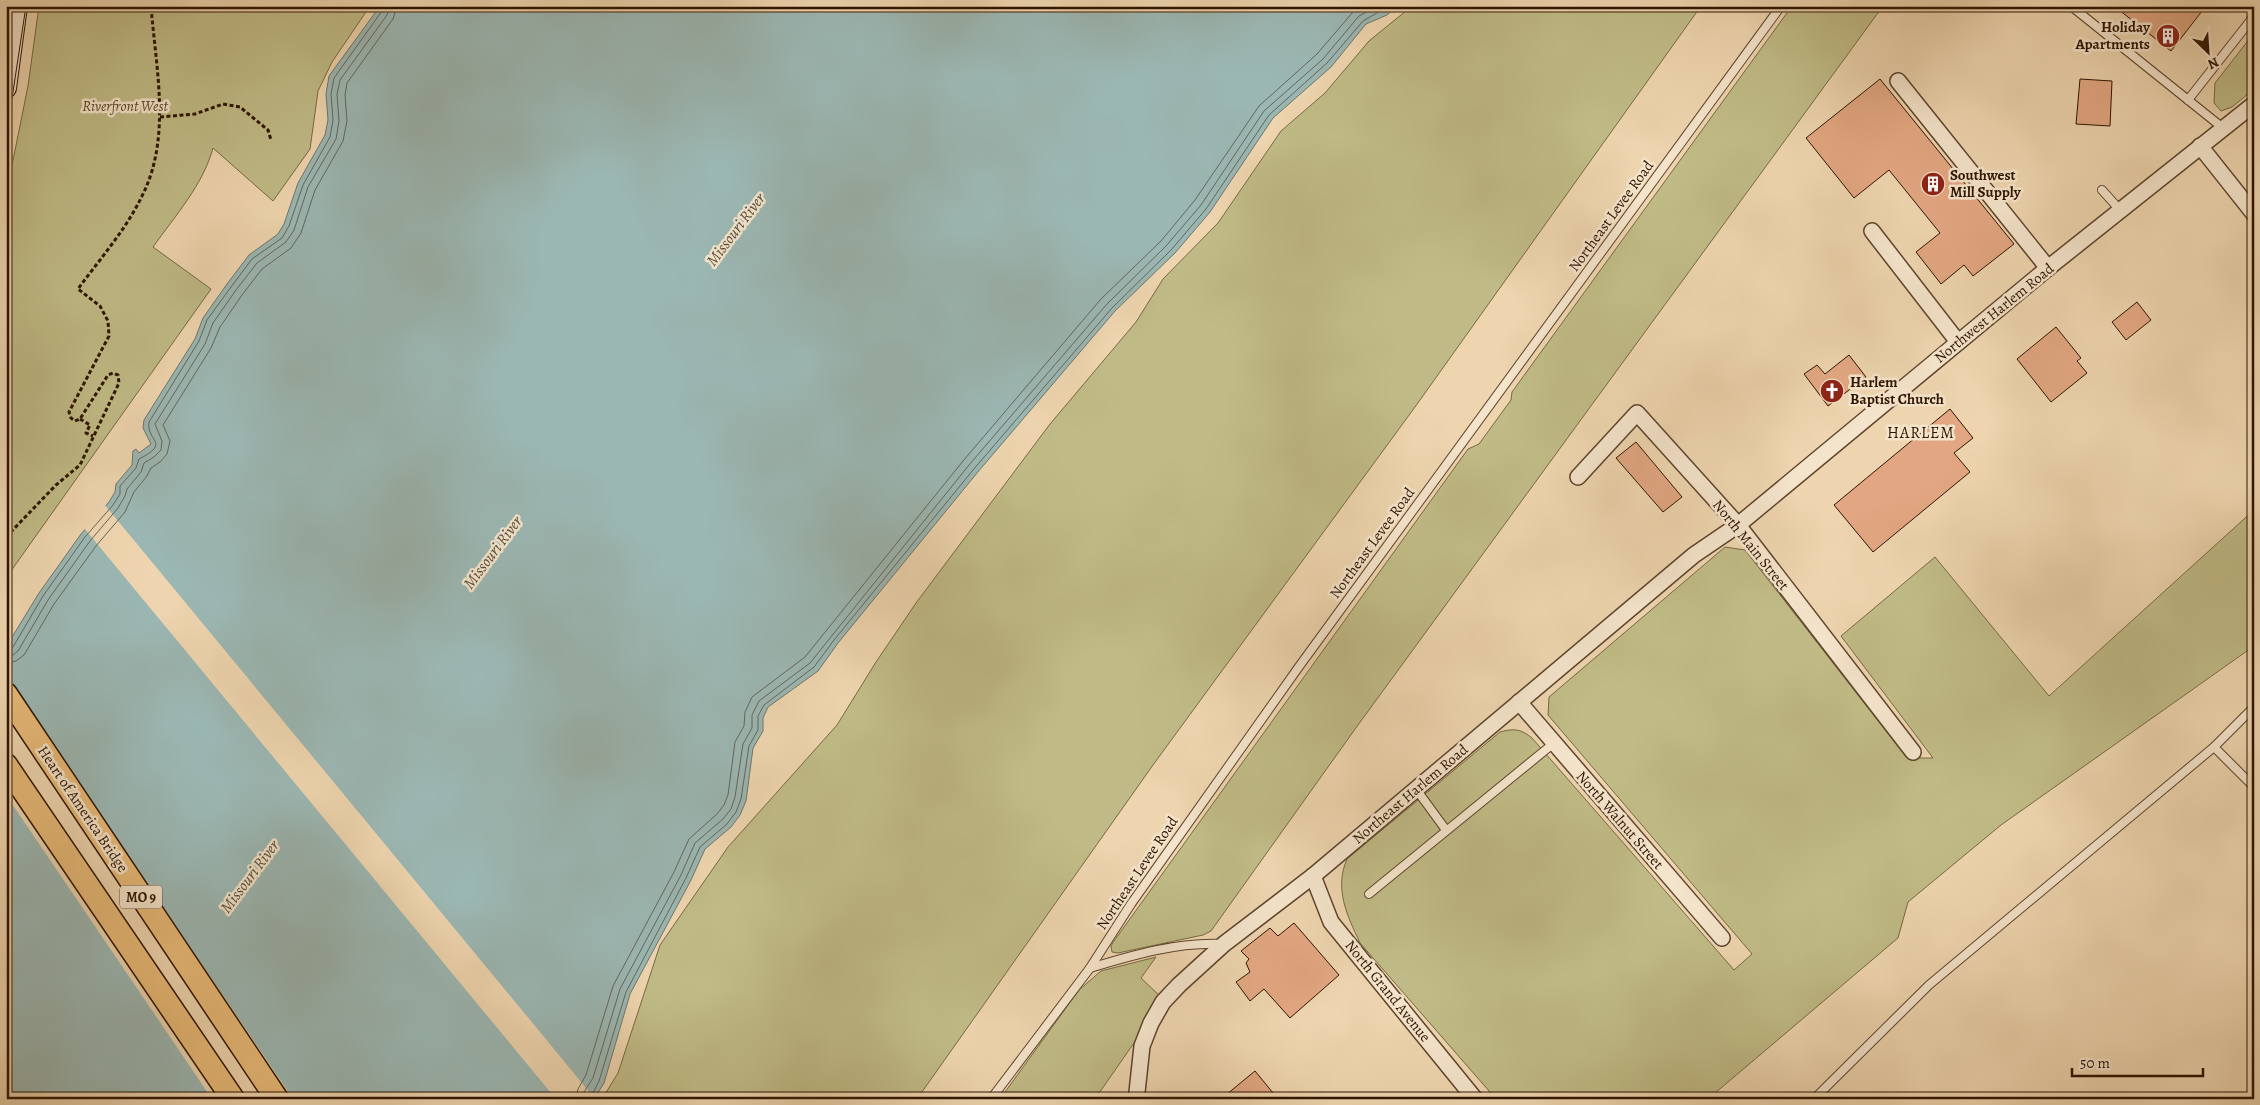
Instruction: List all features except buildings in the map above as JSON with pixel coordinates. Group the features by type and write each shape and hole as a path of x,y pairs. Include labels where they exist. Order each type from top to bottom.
{"main road":[{"path":"6,88 17,6"},
{"name":"Heart of America Bridge","path":"6,694 277,1099"},
{"name":"MO 9","path":"6,765 233,1099"}],"street":[{"path":"1898,81 2048,268"},
{"name":"Northwest Harlem Road","path":"1738,525 2048,268 2254,104"},
{"path":"2200,146 2254,214"},
{"path":"1872,231 1958,342"},
{"name":"North Main Street","path":"1578,477 1637,412 1738,525 1913,752"},
{"name":"Northeast Harlem Road","path":"1138,1099 1137,1092 1142,1046 1151,1023 1164,1002 1179,985 1224,944 1313,876 1694,555 1738,525"},
{"name":"North Walnut Street","path":"1519,702 1722,938"},
{"name":"North Grand Avenue","path":"1313,876 1331,922 1475,1099"}],"lane":[{"name":"Northeast Levee Road","path":"991,1099 1090,968 1131,904 1298,668 1780,6"},
{"path":"2071,6 2223,128"},
{"path":"2188,100 2254,16"},
{"path":"2102,190 2120,210"},
{"path":"1814,1099 1929,985 2214,747 2254,707"},
{"path":"1369,894 1554,743"},
{"path":"2214,747 2254,787"},
{"path":"1416,789 1446,830"},
{"path":"1090,968 1129,956 1196,943 1224,944"}],"path":[{"path":"6,537 56,485 80,465 119,383 118,375 113,373 108,375 80,419 75,421 71,418 69,412 109,336 108,321 100,306 78,289 133,214 156,159 160,117 151,6"},
{"path":"160,117 195,114 223,104 240,107 268,130 271,140"},
{"path":"80,419 90,425 86,433 93,436"}],"green space":[{"name":"Riverfront West","path":"39,6 370,6 332,62 318,91 310,149 273,201 213,148 195,187 153,247 211,289 6,578 6,195 28,86"},
{"path":"1412,6 1701,6 1415,407 1153,765 917,1099 602,1099 618,1073 660,945 728,847 837,725 876,662 916,603 1050,424 1136,322 1163,279 1218,223 1281,131 1325,93 1369,41"},
{"path":"1792,6 1883,6 1358,725 1211,931 1203,935 1118,953 1112,952 1111,946 1114,941 1468,449 1479,444 1511,400 1512,392"},
{"path":"2254,33 2254,89 2232,107 2221,111 2214,103 2215,83"},
{"path":"2254,510 2254,646 2001,825 1908,902 1898,938 1708,1099 1496,1099 1360,943 1347,912 1342,891 1343,870 1347,859 1500,732 1513,730 1521,731 1532,738 1734,970 1752,954 1548,715 1549,697 1725,547 1745,550 1907,758 1933,758 1841,636 1935,557 2049,696"},
{"path":"1156,957 1141,978 1161,997 1136,1040 1095,1099 1000,1099 1079,990 1101,971"}],"water":[{"name":"Missouri River","path":"380,6 1397,6 1387,15 1366,24 1331,67 1273,118 1210,212 1175,253 1115,311 977,473 838,643 818,671 768,707 763,718 763,731 753,748 746,801 740,815 731,827 705,849 691,880 630,994 604,1083 594,1099 6,1099 6,647 39,593 81,534 109,502 115,492 116,484 132,465 133,451 136,449 139,453 151,444 143,428 144,420 195,339 203,318 249,255 278,234 284,224 298,183 325,135 328,120 326,94 329,76"}],"pier":[{"path":"104,504 595,1099 556,1099 84,528"},
{"path":"6,674 293,1099 212,1099 6,795"}],"tram line":[{"path":"6,36 9,6"},
{"path":"6,138 26,6"}],"place":[{"name":"Holiday Apartments","path":"2168,36"},
{"name":"Southwest Mill Supply","path":"1933,184"},
{"name":"Harlem Baptist Church","path":"1832,391"}],"district":[{"name":"HARLEM","path":"1921,432"}]}
